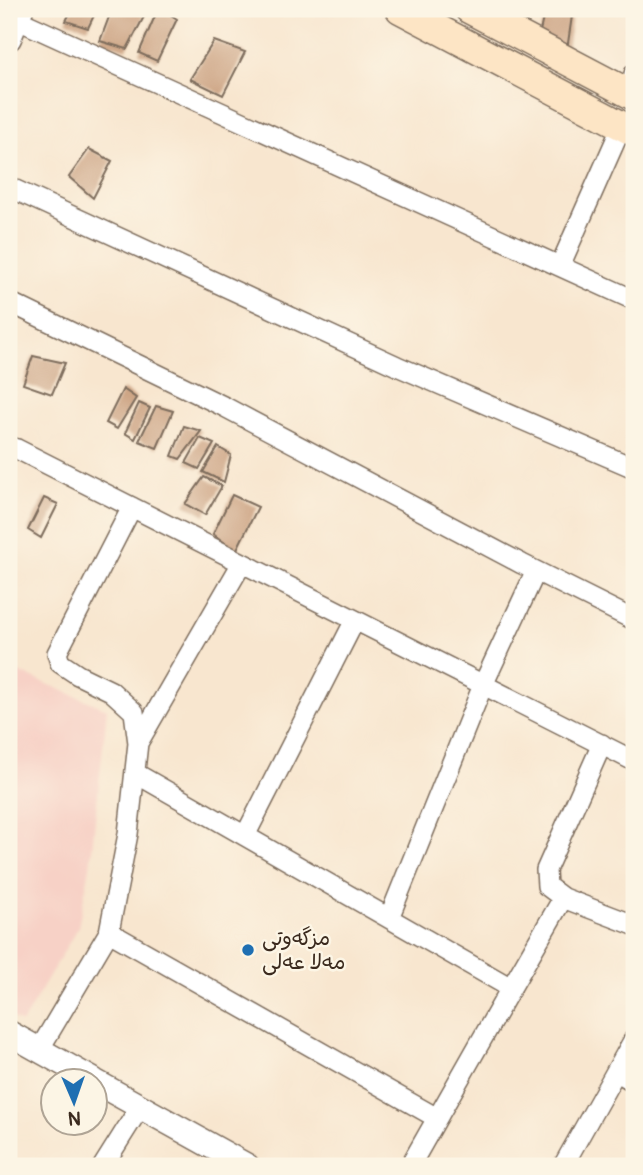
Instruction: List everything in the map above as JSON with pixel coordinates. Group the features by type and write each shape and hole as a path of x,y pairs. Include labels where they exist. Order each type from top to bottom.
{"main road":[{"path":"400,9 628,129"},
{"path":"469,9 633,88"}],"street":[{"path":"15,22 634,300"},
{"path":"560,266 628,129"},
{"path":"9,187 384,360 634,468"},
{"path":"9,302 223,406 634,620"},
{"path":"9,447 634,761"},
{"path":"39,1050 110,932 128,834 138,743 134,712 111,691 60,663 57,653 132,507"},
{"path":"138,743 243,563"},
{"path":"389,918 484,685 536,571"},
{"path":"245,836 355,620"},
{"path":"602,744 546,870 547,886 563,898 634,925"},
{"path":"135,773 510,988"},
{"path":"410,1166 563,898"},
{"path":"110,932 437,1118"},
{"path":"9,1033 67,1066"},
{"path":"563,1166 634,1039"},
{"path":"616,1071 634,1082"},
{"path":"108,1089 247,1166"},
{"path":"103,1166 140,1107"}],"shaded area":[{"path":"9,668 107,709 90,867 78,927 22,1023 9,1016"}],"building":[{"path":"72,9 97,9 88,28 66,21"},
{"path":"112,9 148,9 127,49 100,41"},
{"path":"158,9 177,19 157,61 139,53"},
{"path":"545,9 573,9 567,50 539,36"},
{"path":"214,41 245,52 223,95 190,79"},
{"path":"89,149 112,161 93,198 69,177"},
{"path":"33,356 65,363 52,394 23,384"},
{"path":"123,389 136,398 117,429 106,423"},
{"path":"139,403 150,408 135,439 125,433"},
{"path":"156,406 173,411 157,448 139,441"},
{"path":"184,426 201,431 180,459 172,456"},
{"path":"200,438 214,444 199,469 186,463"},
{"path":"218,447 231,455 224,482 203,472"},
{"path":"204,477 222,486 205,515 185,504"},
{"path":"232,495 258,507 236,551 213,534"},
{"path":"44,498 58,504 41,538 28,530"}],"place":[{"name":"مزگەوتی مەلا عەلی","path":"248,950"}]}
